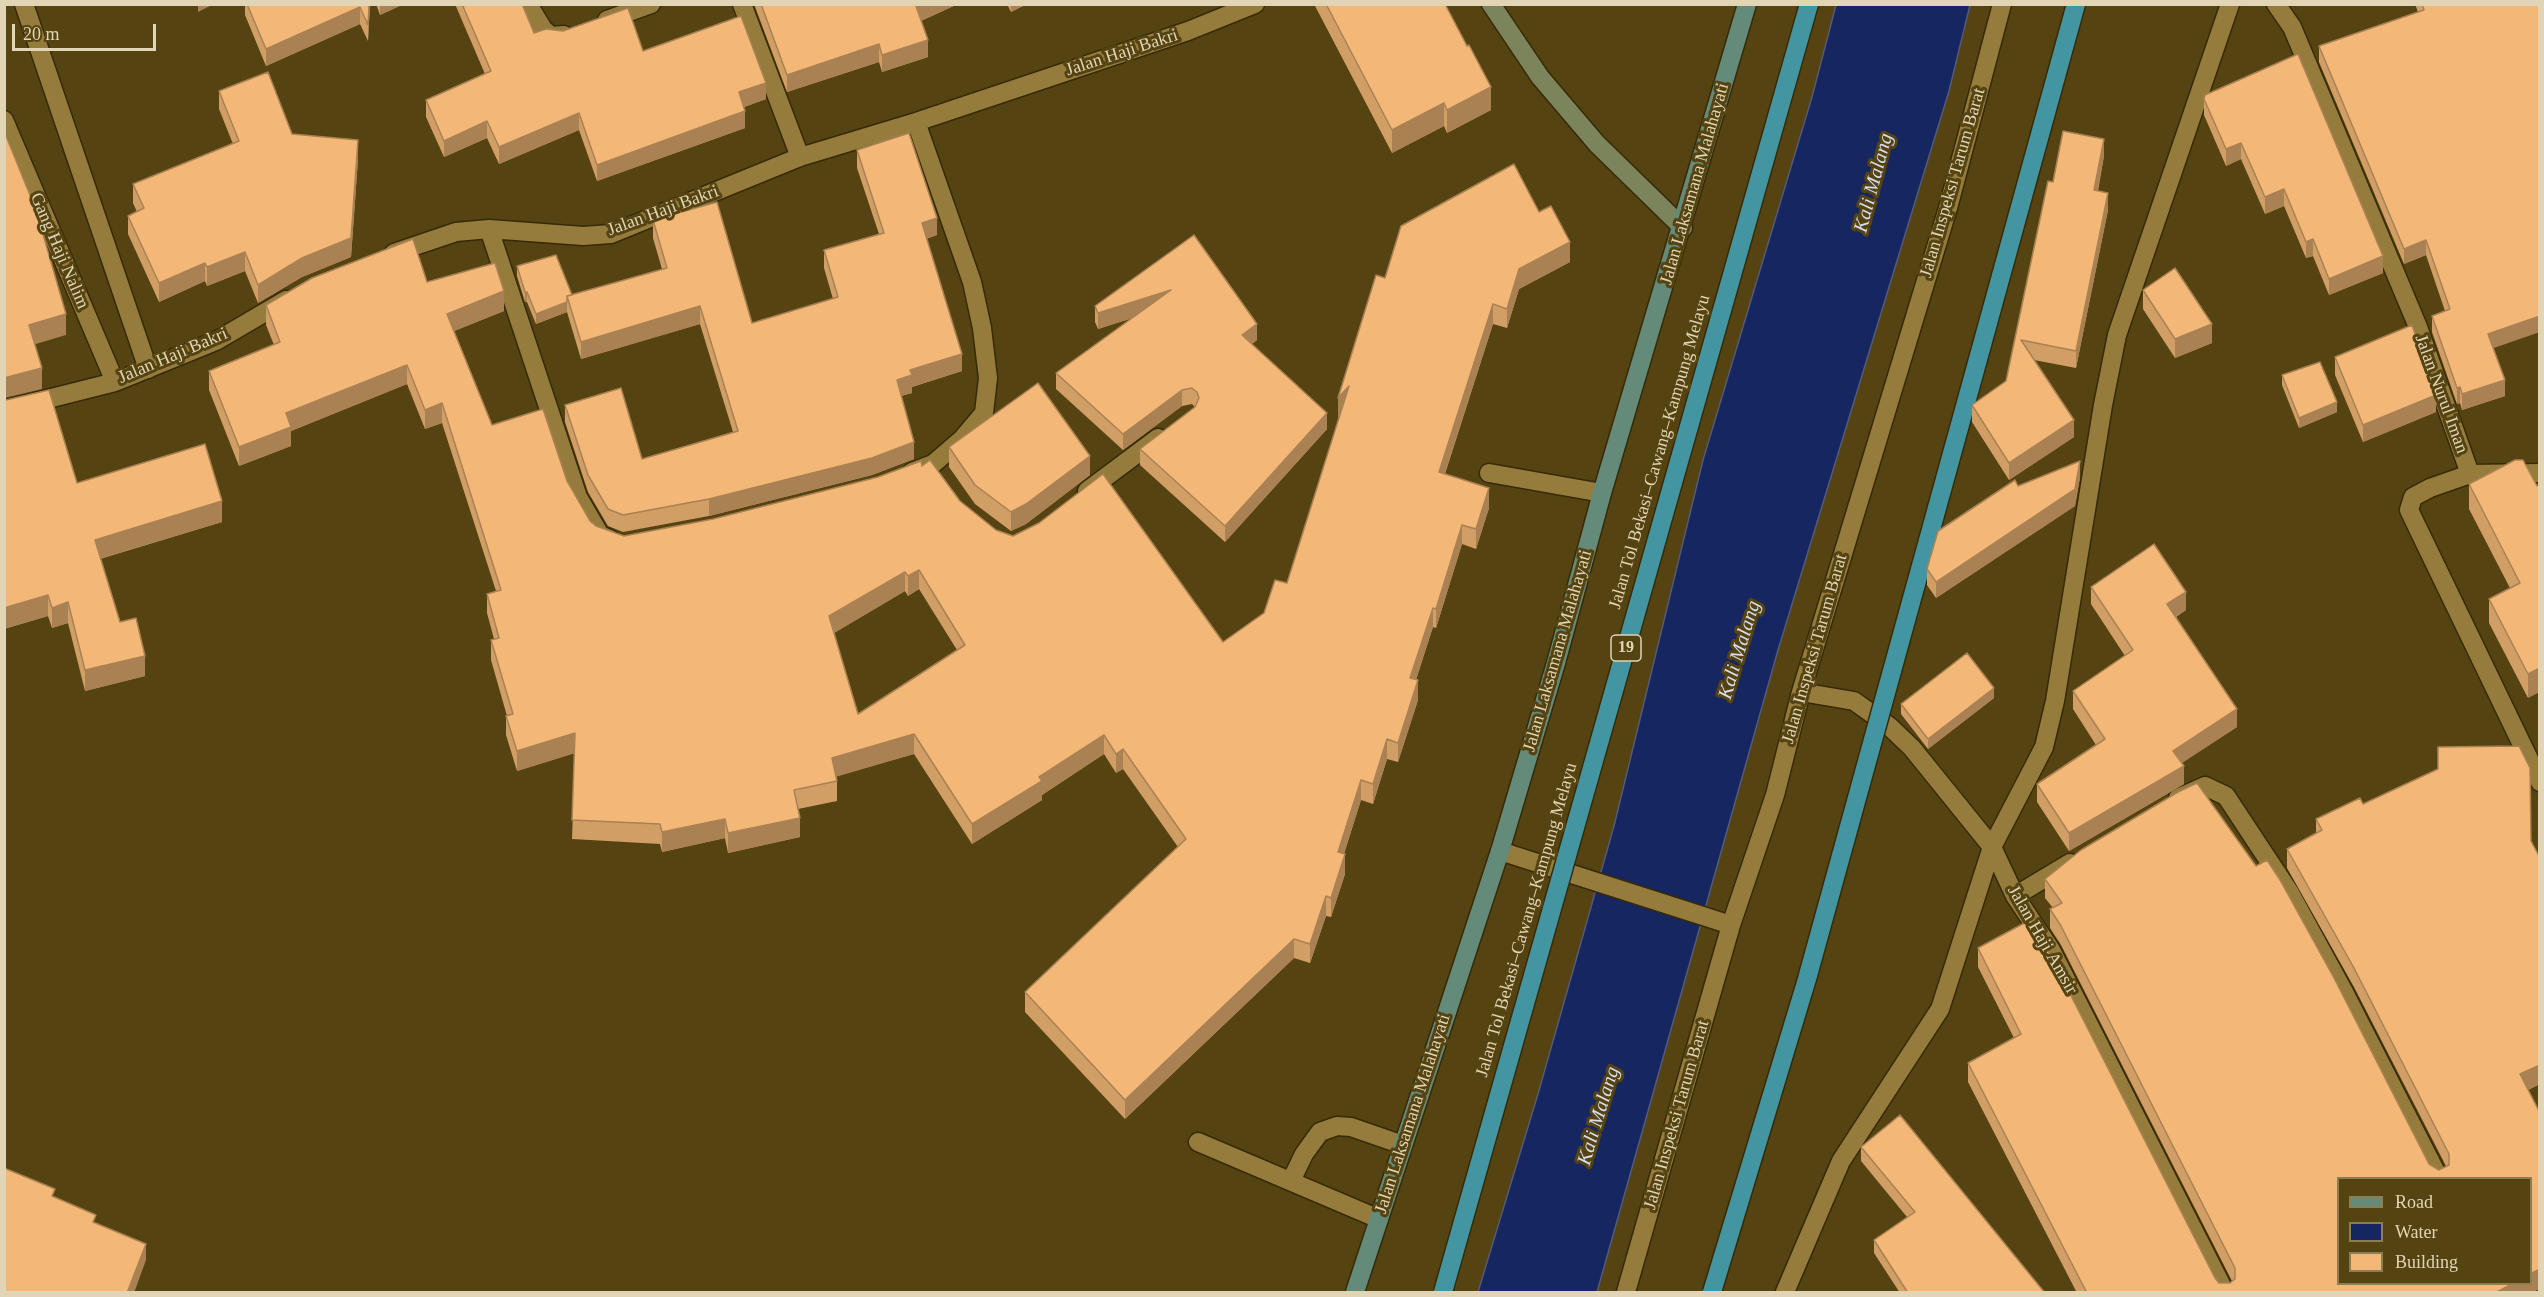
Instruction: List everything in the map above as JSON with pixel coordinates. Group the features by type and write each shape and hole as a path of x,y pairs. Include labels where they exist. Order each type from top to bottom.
{"highway":[{"name":"Jalan Tol Bekasi–Cawang–Kampung Melayu","path":"1443,1293 1809,4"},
{"path":"1712,1293 1807,979 2076,4"}],"main road":[{"name":"Jalan Laksamana Malahayati","path":"1355,1293 1500,851 1556,663 1602,493 1683,228 1748,4"}],"street":[{"path":"24,4 148,369"},
{"path":"528,4 543,29 551,36 559,37 651,4"},
{"path":"742,4 800,157"},
{"name":"Jalan Haji Bakri","path":"379,259 456,232 489,229 583,236 611,234 800,157 916,122 1188,31 1255,4"},
{"path":"1491,4 1540,77 1597,144 1683,228"},
{"name":"Jalan Inspeksi Tarum Barat","path":"1626,1293 1731,925 1775,795 1801,692 1948,208 2002,4"},
{"path":"1785,1293 1841,1161 1940,1009 1992,847 2044,747 2055,701 2103,405 2117,336 2230,4"},
{"name":"Jalan Nurul Iman","path":"2276,4 2292,27 2418,327 2470,474 2430,488 2413,497 2409,510 2540,782"},
{"name":"Gang Haji Nalim","path":"4,120 115,382"},
{"path":"894,479 937,469 984,413 988,378 982,328 972,282 916,122"},
{"path":"489,229 578,497 600,535 622,544"},
{"name":"Jalan Haji Bakri","path":"4,410 115,382 148,369 216,341 297,293"},
{"path":"1076,499 1170,429"},
{"path":"1489,473 1602,493"},
{"path":"2470,474 2540,473"},
{"name":"Jalan Haji Amsir","path":"1801,692 1854,701 1888,726 1912,748 1992,847 2015,896 2051,950 2225,1293"},
{"path":"2163,807 2205,786 2226,796 2290,893 2350,1003 2438,1177"},
{"path":"1500,851 1731,925"},
{"path":"2015,896 2084,854"},
{"path":"1291,1181 1304,1154 1320,1132 1337,1126 1351,1127 1403,1145"},
{"path":"1198,1142 1379,1219"}],"water":[{"name":"Kali Malang","path":"1836,5 1970,5 1949,91 1778,650 1597,1292 1478,1292 1538,1094 1614,826 1703,460 1812,97"}],"building":[{"path":"247,4 369,4 368,25 360,7 266,49"},
{"path":"462,4 522,4 534,33 546,29 563,31 628,8 643,51 741,16 766,83 739,92 745,111 597,165 579,113 499,147 487,121 444,141 426,100 491,71"},
{"path":"761,4 919,4 916,6 928,40 882,55 879,44 787,75"},
{"path":"1326,4 1445,4 1491,87 1447,110 1444,103 1392,130"},
{"path":"2422,4 2540,4 2540,316 2488,334 2505,380 2462,394 2460,387 2457,388 2432,316 2450,309 2426,240 2404,249 2319,46 2424,10"},
{"path":"2298,54 2383,256 2329,279 2313,239 2306,242 2284,189 2265,197 2241,143 2226,149 2204,99 2205,95"},
{"path":"268,72 292,134 358,140 351,238 302,258 258,285 245,252 207,267 205,263 159,283 128,216 144,208 133,184 239,141 219,91"},
{"path":"4,131 36,210 66,314 29,325 42,368 4,378"},
{"path":"2063,131 2104,139 2094,190 2108,193 2076,351 2021,340 2074,420 2009,463 1972,405 2006,381 2048,181 2053,182"},
{"path":"909,133 937,218 922,223 962,354 910,370 912,375 897,380 914,442 872,458 709,499 623,515 608,509 588,475 565,405 621,388 642,459 738,431 700,306 581,342 567,296 667,268 653,220 717,202 752,323 838,297 824,250 884,233 857,150"},
{"path":"1514,164 1539,212 1551,206 1570,242 1519,269 1507,309 1493,304 1439,472 1489,488 1476,529 1462,525 1436,609 1433,608 1410,678 1418,680 1398,743 1387,739 1373,784 1361,780 1338,852 1345,854 1331,898 1326,896 1310,944 1294,939 1125,1100 1025,992 1186,839 1123,749 1116,754 1104,735 1039,777 1042,781 972,824 914,734 832,758 837,781 794,790 800,818 728,833 725,819 662,832 660,824 572,820 575,733 517,751 506,716 513,714 491,640 499,638 487,594 501,590 442,403 425,410 407,365 286,413 291,427 239,447 209,371 280,342 266,305 312,278 413,239 427,282 495,263 504,291 447,314 492,425 543,409 567,481 590,521 596,526 624,536 713,519 878,477 921,461 922,466 930,460 960,501 996,530 1013,536 1039,523 1103,474 1223,642 1264,613 1275,580 1287,583 1349,386 1338,398 1376,275 1385,278 1401,226","holes":["919,570 965,645 858,714 829,616 905,572 908,576"]},
{"path":"1194,235 1257,324 1242,335 1327,413 1225,526 1140,449 1195,407 1199,398 1197,392 1192,388 1182,390 1123,434 1056,373 1171,290 1098,313 1095,306"},
{"path":"556,255 572,295 567,296 567,302 536,314 525,292 517,266"},
{"path":"2175,268 2212,324 2175,339 2143,290"},
{"path":"2412,325 2436,395 2363,425 2335,357"},
{"path":"2320,362 2337,402 2299,418 2282,375"},
{"path":"1038,383 1090,456 1026,504 1011,512 975,485 949,447"},
{"path":"49,390 77,483 205,444 222,501 95,540 120,622 136,618 145,656 85,670 68,602 52,608 48,595 4,608 4,400"},
{"path":"2515,460 2523,460 2537,486 2540,484 2540,668 2528,674 2489,599 2520,583 2469,484"},
{"path":"2080,461 2075,489 1936,582 1927,569 1938,531 2015,480 2018,486"},
{"path":"2154,544 2186,592 2167,604 2237,709 2173,751 2184,766 2069,833 2037,784 2105,739 2073,691 2133,650 2091,587"},
{"path":"1967,653 1994,688 1928,739 1901,704"},
{"path":"2519,746 2530,768 2531,841 2540,858 2540,1065 2520,1074 2540,1113 2540,1269 2532,1273 2532,1177 2337,1177 2337,1285 2510,1285 2495,1293 2087,1293 1968,1063 2021,1034 1978,948 2030,920 2041,937 2215,1278 2219,1283 2230,1283 2235,1279 2235,1268 2061,926 2050,909 2062,903 2045,879 2081,850 2197,783 2256,866 2267,860 2280,880 2334,978 2429,1164 2439,1170 2449,1165 2449,1154 2354,968 2287,849 2322,830 2316,819 2360,798 2363,804 2438,769 2438,747"},
{"path":"1900,1115 2045,1293 1908,1293 1874,1240 1915,1212 1861,1147"},
{"path":"4,1168 55,1189 52,1196 96,1215 93,1222 146,1244 127,1293 4,1293"}]}
